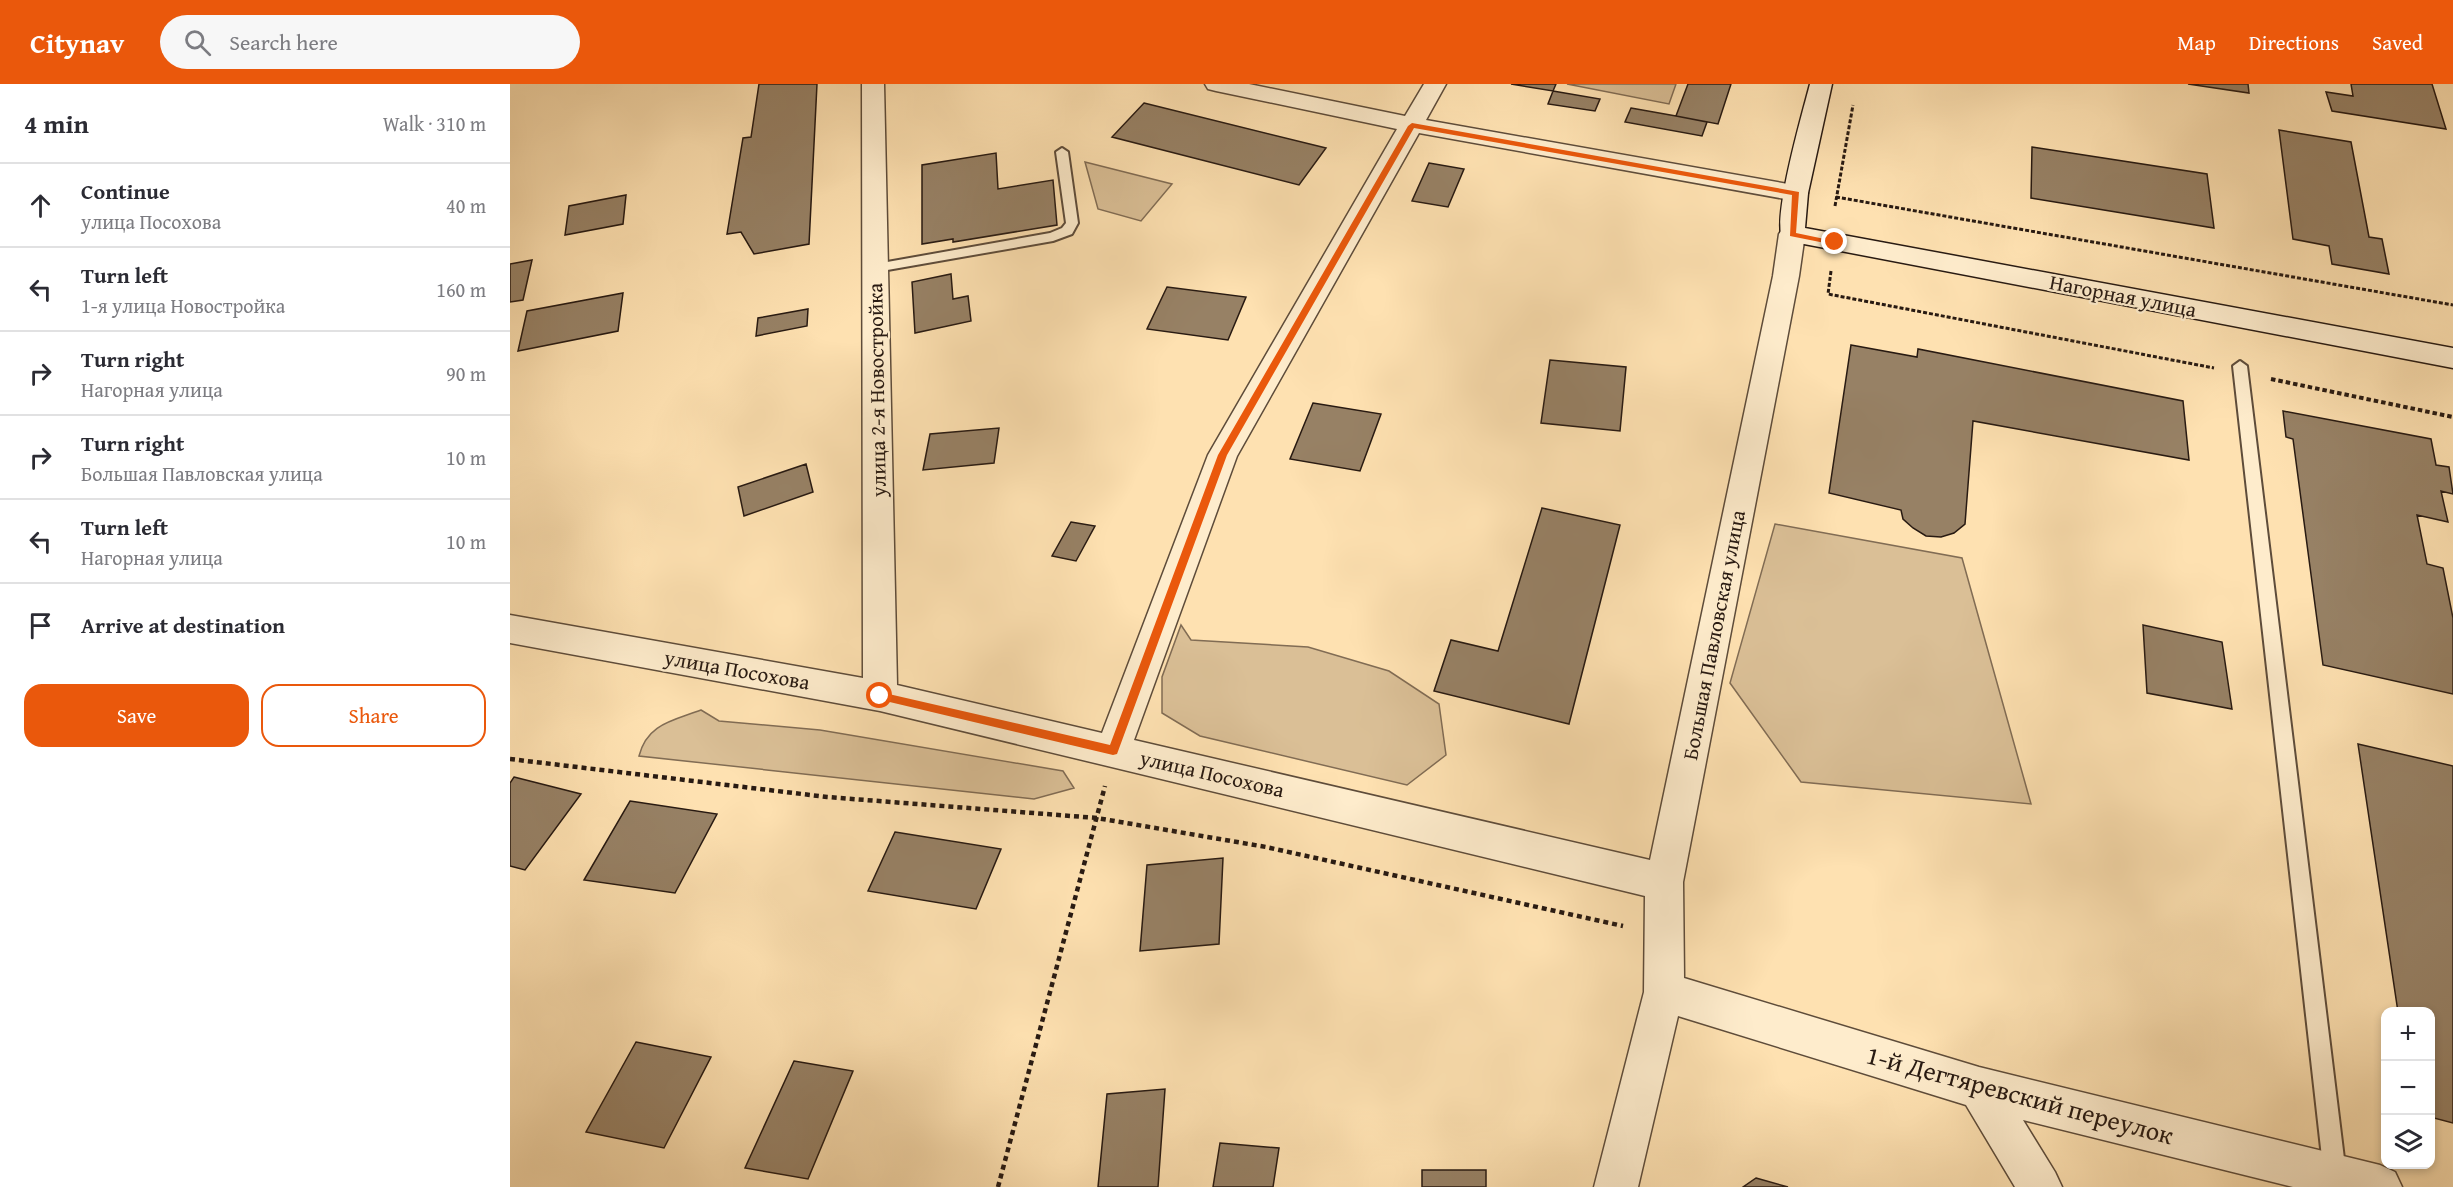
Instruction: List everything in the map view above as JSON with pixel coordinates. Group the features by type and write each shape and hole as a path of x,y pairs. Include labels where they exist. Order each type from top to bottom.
{"street":[{"name":"улица 2-я Новостройка","path":"873,84 880,696"},
{"path":"1216,84 1412,126 1796,193"},
{"path":"1113,750 1222,455 1435,84"},
{"name":"Большая Павловская улица","path":"1616,1187 1664,992 1665,882 1786,276 1796,193 1821,84"},
{"name":"Нагорная улица","path":"1792,234 2453,358"},
{"name":"улица Посохова","path":"510,629 880,696 1665,882"},
{"name":"1-й Дегтяревский переулок","path":"1664,992 1979,1088 2380,1187"},
{"path":"1979,1088 2040,1187"}],"lane":[{"path":"876,268 1053,237 1067,231 1072,223 1062,152"},
{"path":"2240,370 2336,1176"}],"path":[{"path":"1835,206 1855,95"},
{"path":"1836,197 2453,305"},
{"path":"1831,271 1828,294 2240,370 2453,417"},
{"path":"998,1187 1097,818 1113,750"},
{"path":"510,759 827,797 1097,818 1266,847 1664,935"}],"shaded area":[{"path":"1567,84 1676,84 1669,104"},
{"path":"1085,162 1172,184 1141,221 1098,209"},
{"path":"1775,524 1962,558 2031,804 1801,782 1730,683"},
{"path":"1181,625 1191,640 1308,647 1389,671 1439,704 1446,755 1407,785 1200,736 1162,713 1162,677"},
{"path":"701,710 719,721 820,730 1063,771 1074,788 1034,799 639,756 643,745 654,730"}],"building":[{"path":"759,84 817,84 809,244 754,254 741,232 727,234 743,138 751,137"},
{"path":"1511,84 1556,84 1553,91"},
{"path":"1688,84 1731,84 1718,124 1676,116"},
{"path":"2188,84 2248,84 2249,93"},
{"path":"2351,84 2432,84 2446,129 2332,111 2326,92 2353,96"},
{"path":"1553,91 1600,99 1595,111 1548,104"},
{"path":"1144,103 1326,148 1299,185 1112,137"},
{"path":"1631,108 1707,122 1702,136 1625,122"},
{"path":"2279,130 2351,142 2369,237 2382,239 2389,274 2332,264 2329,246 2293,239"},
{"path":"2032,147 2207,174 2214,228 2031,198"},
{"path":"996,153 998,189 1053,180 1057,225 953,242 953,239 922,244 922,165"},
{"path":"1429,163 1464,169 1448,207 1412,201"},
{"path":"626,195 623,224 565,235 569,206"},
{"path":"532,260 523,300 510,302 510,264"},
{"path":"951,274 953,299 968,296 971,321 915,333 912,282"},
{"path":"1167,287 1246,297 1228,340 1147,329"},
{"path":"623,293 618,331 518,351 527,311"},
{"path":"808,309 807,326 756,336 758,318"},
{"path":"1851,345 1917,357 1918,349 2183,401 2189,460 1973,421 1965,524 1954,533 1941,537 1926,536 1903,519 1901,510 1829,493"},
{"path":"1550,360 1626,367 1620,431 1541,423"},
{"path":"1313,403 1381,414 1360,471 1290,459"},
{"path":"2283,411 2431,439 2436,465 2449,467 2453,494 2441,491 2448,522 2417,515 2427,564 2443,568 2453,618 2453,694 2323,665 2293,439 2286,437"},
{"path":"999,428 994,463 923,470 930,434"},
{"path":"806,464 813,492 744,516 738,487"},
{"path":"1542,508 1620,525 1569,724 1434,691 1451,640 1498,651"},
{"path":"1071,522 1095,526 1076,561 1052,556"},
{"path":"2143,625 2222,642 2232,709 2147,693"},
{"path":"2358,744 2453,766 2453,1123 2435,1118 2435,1007 2397,1007"},
{"path":"514,777 581,794 525,870 510,866 510,783"},
{"path":"630,801 717,814 675,893 584,880"},
{"path":"895,832 1001,849 976,909 868,891"},
{"path":"1223,858 1219,944 1140,951 1147,865"},
{"path":"636,1042 711,1057 664,1148 586,1132"},
{"path":"794,1061 853,1071 808,1179 745,1168"},
{"path":"1165,1089 1158,1187 1098,1187 1107,1094"},
{"path":"1220,1143 1279,1148 1273,1187 1213,1187"},
{"path":"1422,1170 1486,1170 1486,1187 1422,1187"},
{"path":"1756,1178 1788,1187 1743,1187"}],"route":[{"path":"880,696 1113,750 1222,455 1412,126 1796,193 1792,234 1835,242"}]}
